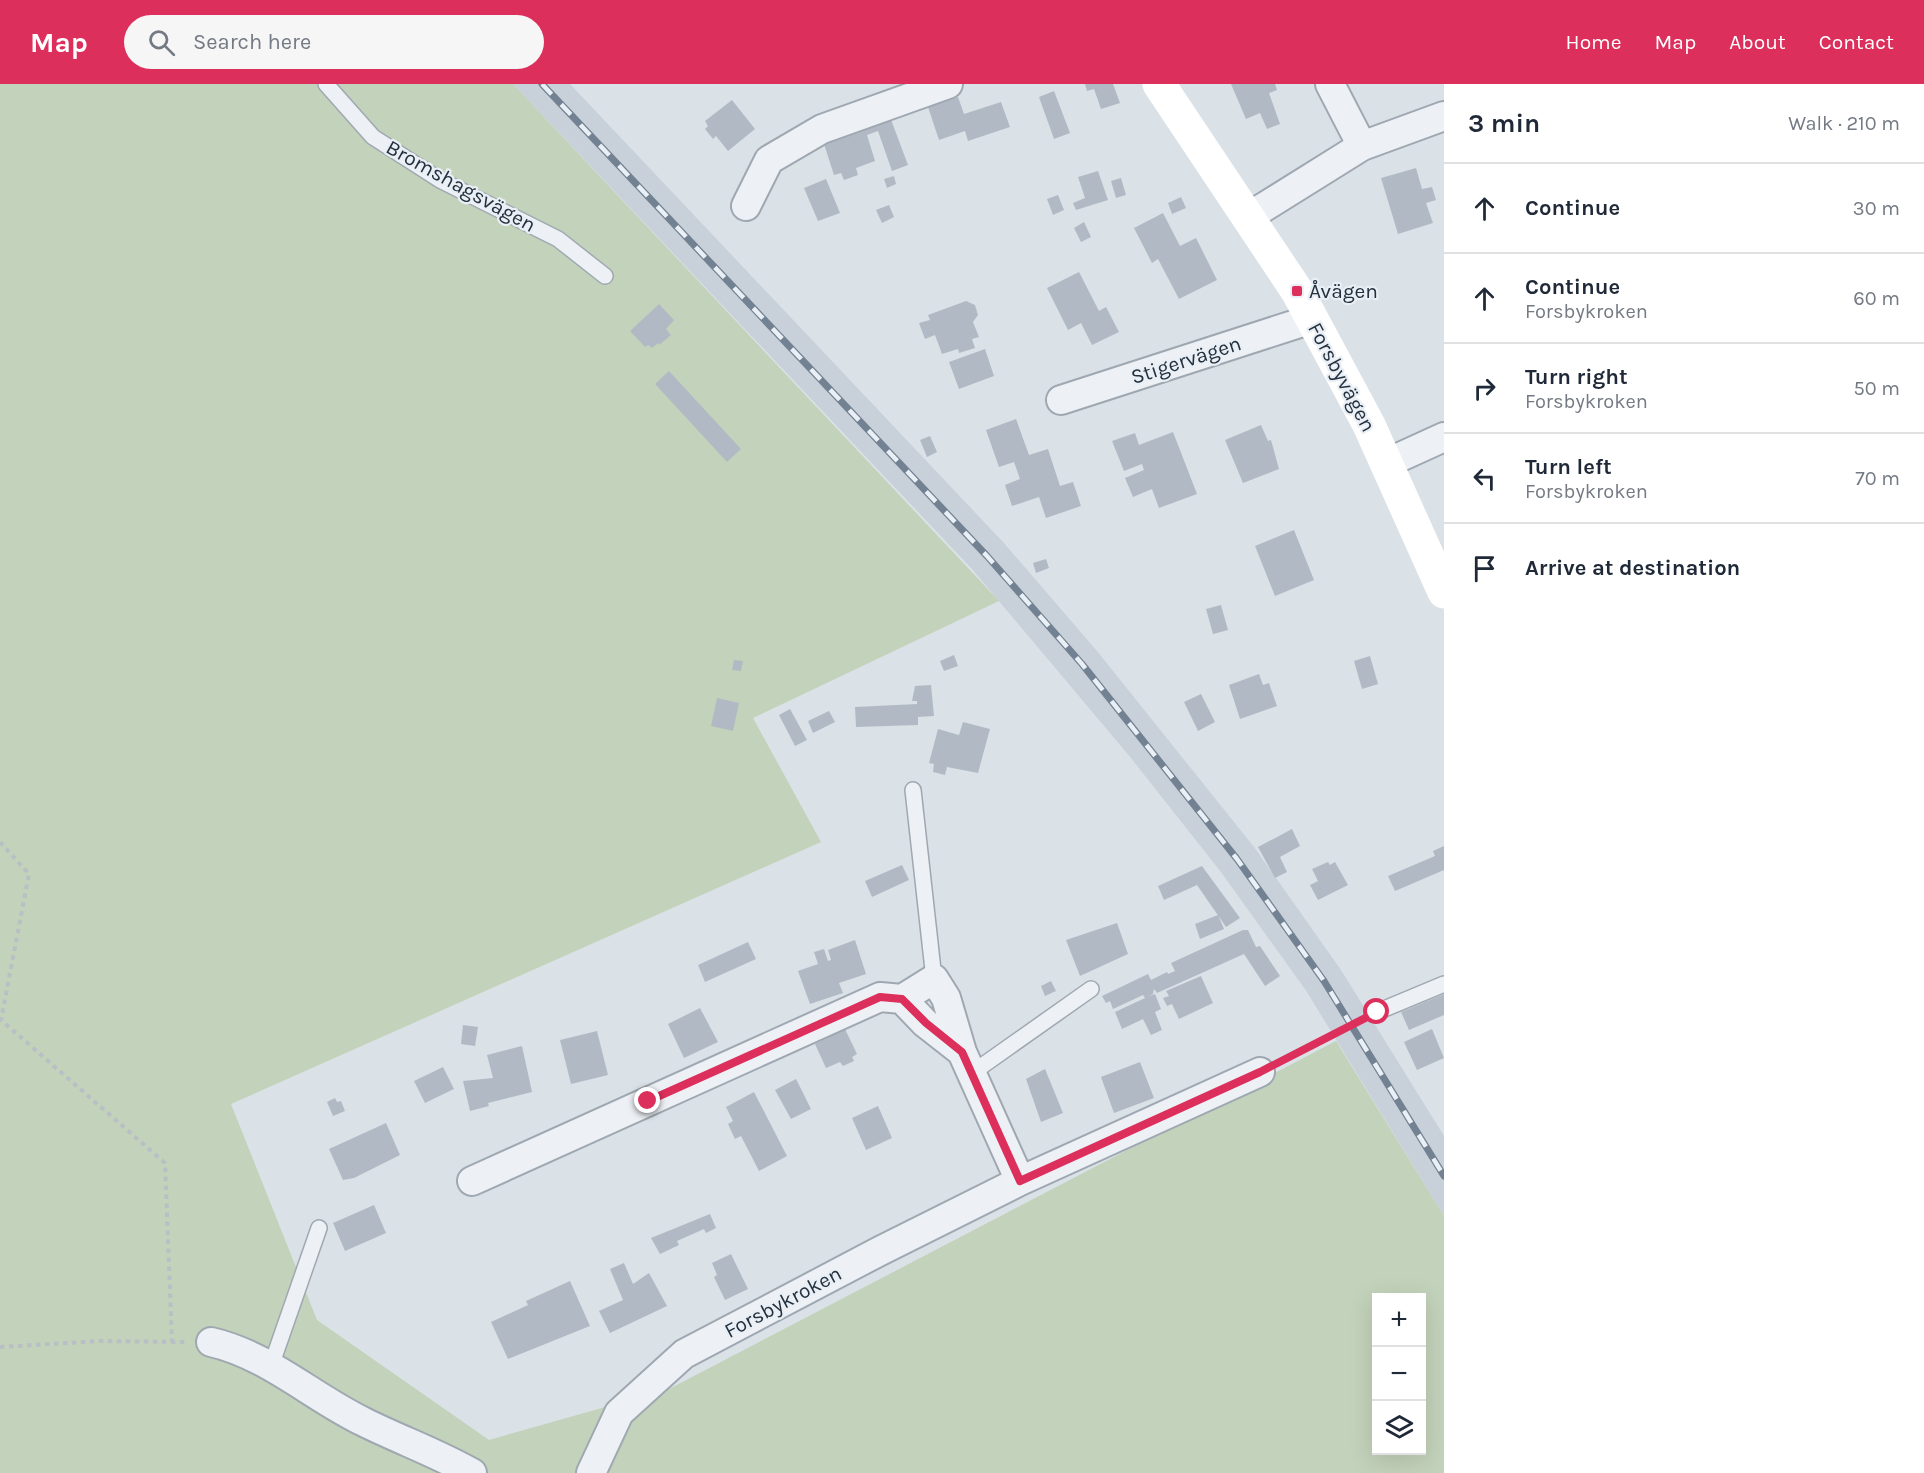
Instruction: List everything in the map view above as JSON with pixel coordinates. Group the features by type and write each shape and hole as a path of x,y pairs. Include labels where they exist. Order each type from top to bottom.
{"street":[{"path":"746,206 769,159 822,129 948,84"},
{"name":"Forsbyvägen","path":"1159,84 1248,214 1297,291 1387,463 1444,592"},
{"path":"1330,84 1362,146"},
{"path":"1248,214 1261,210 1362,146 1444,116"},
{"name":"Stigervägen","path":"1061,400 1312,319"},
{"path":"1387,463 1444,437"},
{"path":"472,1181 880,997 902,999 934,979 946,998 967,1063 1020,1181"},
{"path":"902,999 967,1063"},
{"name":"Forsbykroken","path":"591,1473 619,1413 684,1354 880,1251 1020,1181 1260,1072"},
{"path":"211,1342 229,1346 271,1366 363,1422 433,1451 471,1473"}],"lane":[{"name":"Bromshagsvägen","path":"326,84 373,136 440,180 558,239 605,276"},
{"path":"913,790 934,979"},
{"path":"1377,1012 1444,984"},
{"path":"967,1063 1091,989"},
{"path":"271,1366 319,1228"}],"path":[{"path":"0,842 29,874 1,1020 165,1163 172,1342"},
{"path":"1260,1072 1377,1012"},
{"path":"0,1347 100,1341 211,1342"}],"shaded area":[{"path":"513,84 570,84 1003,542 1097,651 1254,847 1341,970 1444,1136 1444,1216 1307,992 1221,872 1131,758 972,569"}],"green space":[{"path":"0,84 513,84 999,601 753,718 821,842 231,1104 317,1320 489,1440 669,1389 1336,1041 1444,1216 1444,1473 0,1473"}],"building":[{"path":"1085,84 1113,84 1120,103 1101,109 1094,89 1087,91"},
{"path":"1231,84 1275,84 1277,90 1269,93 1280,124 1267,129 1260,113 1246,119"},
{"path":"1054,91 1070,133 1054,139 1039,97"},
{"path":"958,97 964,114 1001,102 1010,127 968,141 965,131 939,140 928,107"},
{"path":"732,100 755,129 728,151 716,136 713,139 705,129 708,126 705,121"},
{"path":"890,117 908,165 892,171 878,131 867,135 875,161 856,168 858,175 844,180 841,173 834,175 823,141"},
{"path":"1416,168 1422,189 1432,187 1436,200 1426,203 1433,223 1398,234 1381,178"},
{"path":"1098,171 1108,200 1076,210 1073,203 1085,198 1078,177"},
{"path":"894,176 896,184 887,188 884,179"},
{"path":"1121,178 1126,195 1116,198 1111,181"},
{"path":"826,179 840,213 818,221 804,188"},
{"path":"1058,195 1064,210 1053,215 1047,199"},
{"path":"1181,197 1186,208 1172,214 1168,203"},
{"path":"889,205 894,217 882,223 876,210"},
{"path":"1163,213 1180,246 1196,238 1217,280 1179,299 1158,259 1152,263 1134,228"},
{"path":"1084,222 1091,237 1081,242 1074,228"},
{"path":"1079,272 1099,311 1106,307 1119,332 1092,345 1081,323 1068,330 1047,288"},
{"path":"966,301 975,305 978,315 973,322 979,337 972,339 975,348 959,353 958,349 942,354 935,335 925,339 919,323 930,320 928,315"},
{"path":"659,304 674,320 666,329 671,335 659,345 658,343 652,348 648,345 645,347 630,331"},
{"path":"985,349 994,376 959,389 949,362"},
{"path":"669,371 741,449 727,462 655,384"},
{"path":"1016,419 1029,455 1048,449 1060,486 1073,482 1081,506 1046,518 1039,497 1012,506 1005,485 1020,479 1014,462 999,467 986,430"},
{"path":"1261,425 1268,441 1271,440 1279,469 1243,483 1225,440"},
{"path":"1173,432 1197,494 1159,508 1152,489 1133,497 1125,478 1144,470 1142,464 1124,471 1112,441 1135,433 1139,445"},
{"path":"930,436 937,452 927,457 920,440"},
{"path":"1294,530 1314,580 1275,596 1255,546"},
{"path":"1046,559 1049,568 1036,573 1033,563"},
{"path":"1221,605 1228,630 1213,634 1206,609"},
{"path":"954,655 958,666 944,671 940,661"},
{"path":"1370,656 1378,684 1362,689 1354,661"},
{"path":"734,660 743,661 741,671 732,670"},
{"path":"1259,674 1263,685 1269,683 1277,706 1240,719 1229,685"},
{"path":"931,685 934,716 918,717 918,725 856,727 855,707 917,704 917,701 912,701 915,686"},
{"path":"1201,694 1215,722 1198,731 1184,702"},
{"path":"717,698 739,703 733,731 711,726"},
{"path":"790,709 807,740 795,746 779,715"},
{"path":"829,711 835,722 813,733 808,721"},
{"path":"963,722 990,729 978,773 947,767 945,775 933,772 934,764 929,763 938,729 959,735"},
{"path":"1292,829 1300,846 1280,857 1287,872 1275,878 1258,847"},
{"path":"1444,846 1444,870 1395,891 1388,876 1435,856 1433,851"},
{"path":"1328,862 1330,865 1335,862 1348,885 1318,900 1310,885 1318,881 1312,869"},
{"path":"902,865 909,880 872,897 865,881"},
{"path":"1202,866 1240,918 1226,927 1197,885 1164,900 1158,886"},
{"path":"1218,915 1224,929 1200,939 1195,924"},
{"path":"1117,923 1128,954 1080,976 1066,940"},
{"path":"1243,930 1248,930 1256,947 1260,946 1280,976 1265,986 1244,954 1157,993 1154,989 1153,994 1147,997 1155,994 1161,1009 1155,1012 1162,1030 1151,1035 1143,1019 1122,1029 1115,1012 1145,998 1143,995 1113,1009 1110,1001 1106,1003 1102,996 1148,974 1151,980 1167,972 1168,974 1175,971 1171,963"},
{"path":"855,940 866,974 839,983 843,993 810,1004 798,971 818,964 814,952 824,949 828,961 831,960 828,950"},
{"path":"748,942 756,959 705,982 698,965"},
{"path":"1201,976 1213,1003 1179,1019 1172,1004 1167,1006 1163,998 1169,996 1166,991"},
{"path":"1051,981 1056,991 1045,996 1041,986"},
{"path":"1444,994 1444,1015 1409,1030 1401,1012"},
{"path":"700,1008 718,1042 684,1058 668,1024"},
{"path":"463,1025 478,1027 475,1046 461,1044"},
{"path":"845,1029 857,1054 852,1057 854,1061 843,1066 840,1062 826,1068 815,1044"},
{"path":"1432,1029 1444,1058 1417,1070 1404,1042"},
{"path":"597,1031 608,1075 571,1084 560,1040"},
{"path":"522,1046 532,1092 488,1103 489,1106 470,1111 463,1081 493,1078 487,1055"},
{"path":"1140,1062 1154,1098 1114,1113 1101,1077"},
{"path":"443,1067 454,1089 425,1103 414,1081"},
{"path":"1045,1069 1063,1113 1041,1122 1026,1079"},
{"path":"796,1079 811,1109 791,1119 775,1090"},
{"path":"754,1092 787,1156 759,1171 741,1136 735,1139 728,1124 733,1121 726,1107"},
{"path":"335,1098 337,1102 341,1101 345,1111 333,1116 327,1102"},
{"path":"878,1106 892,1138 866,1150 852,1118"},
{"path":"386,1123 400,1155 354,1178 343,1180 329,1149"},
{"path":"374,1205 386,1233 345,1251 333,1223"},
{"path":"710,1214 716,1228 706,1233 704,1229 677,1241 679,1245 660,1254 651,1238"},
{"path":"731,1254 748,1289 725,1300 714,1277 717,1275 712,1263"},
{"path":"624,1263 633,1284 649,1273 667,1306 610,1333 599,1311 623,1300 610,1269"},
{"path":"570,1281 590,1326 508,1359 491,1322 528,1305 526,1301"}],"railway":[{"path":"542,84 987,556 1082,664 1237,859 1324,981 1444,1176"}],"place":[{"name":"Åvägen","path":"1297,291"}],"route":[{"path":"648,1101 880,997 902,999 926,1023 962,1052 1020,1181 1260,1072 1377,1012"}]}
